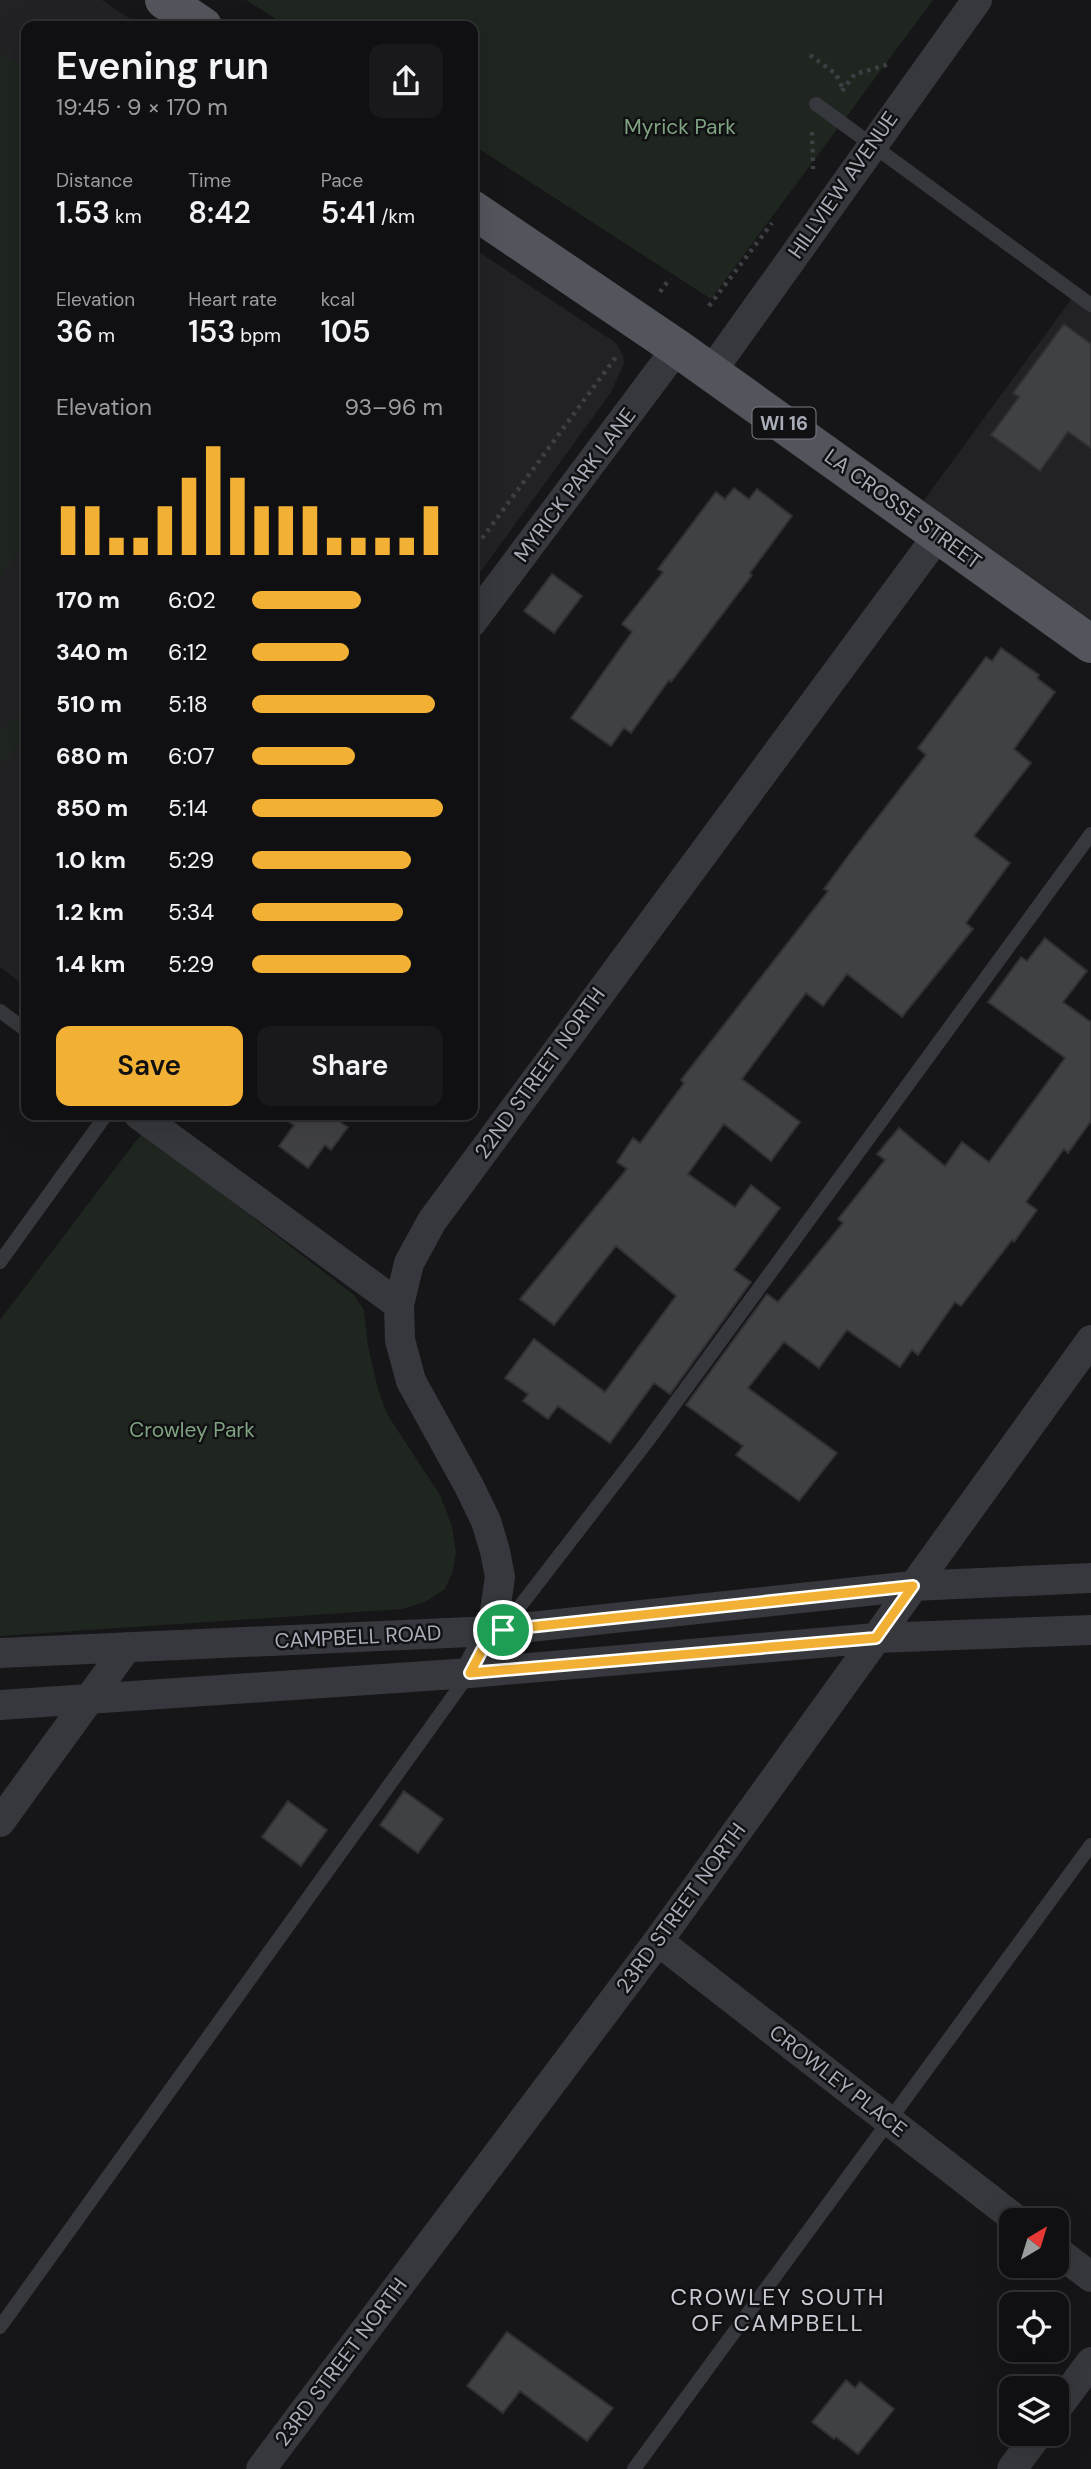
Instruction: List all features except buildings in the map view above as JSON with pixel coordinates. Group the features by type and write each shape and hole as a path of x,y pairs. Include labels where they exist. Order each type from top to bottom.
{"main road":[{"path":"166,1 196,21"},
{"name":"LA CROSSE STREET","path":"478,213 677,348 1091,644"}],"street":[{"name":"HILLVIEW AVENUE","path":"711,372 977,0"},
{"name":"MYRICK PARK LANE","path":"478,614 677,348"},
{"name":"22ND STREET NORTH","path":"470,1673 498,1630 500,1577 486,1521 411,1381 400,1340 399,1305 409,1263 432,1220 939,534"},
{"path":"146,1120 399,1305"},
{"name":"23RD STREET NORTH","path":"261,2469 658,1941 1091,1340"},
{"name":"CAMPBELL ROAD","path":"0,1653 498,1630 913,1586 1091,1578"},
{"name":"CAMPBELL ROAD","path":"0,1705 470,1673 876,1638 1091,1630"},
{"path":"0,1822 127,1647"},
{"name":"CROWLEY PLACE","path":"658,1941 1001,2208"},
{"path":"1069,2260 1091,2277"},
{"path":"1069,2392 1091,2362"},
{"path":"1012,2469 1029,2446"}],"lane":[{"path":"821,109 1091,305"},
{"path":"498,1630 646,1444 1091,834"},
{"path":"0,1011 21,1026"},
{"path":"0,1262 102,1120"},
{"path":"0,2327 470,1673"},
{"path":"635,2469 1091,1846"}],"path":[{"path":"810,55 836,74 843,90"},
{"path":"806,178 814,167 812,132 821,109 843,90 855,74 894,62"},
{"path":"709,306 774,221"},
{"path":"478,544 670,278"}],"shaded area":[{"path":"0,0 102,0 134,21 21,21 21,983 0,967"},
{"path":"478,251 616,343 623,355 624,364 611,392 478,575"},
{"path":"1075,294 1091,305 1091,621 913,515"}],"green space":[{"name":"Myrick Park","path":"246,0 933,0 711,299 478,148 478,21 279,21"},
{"path":"0,52 21,68 21,549 0,576"},
{"path":"21,712 21,744 0,764 0,733"},
{"name":"Crowley Park","path":"142,1133 354,1295 364,1310 368,1346 387,1414 440,1495 452,1526 456,1552 453,1571 445,1589 425,1602 402,1609 0,1636 0,1320"}],"district":[{"name":"CROWLEY SOUTH OF CAMPBELL","path":"778,2310"}],"route":[{"path":"913,1586 876,1638 470,1673 492,1631 503,1630 913,1586"}]}
